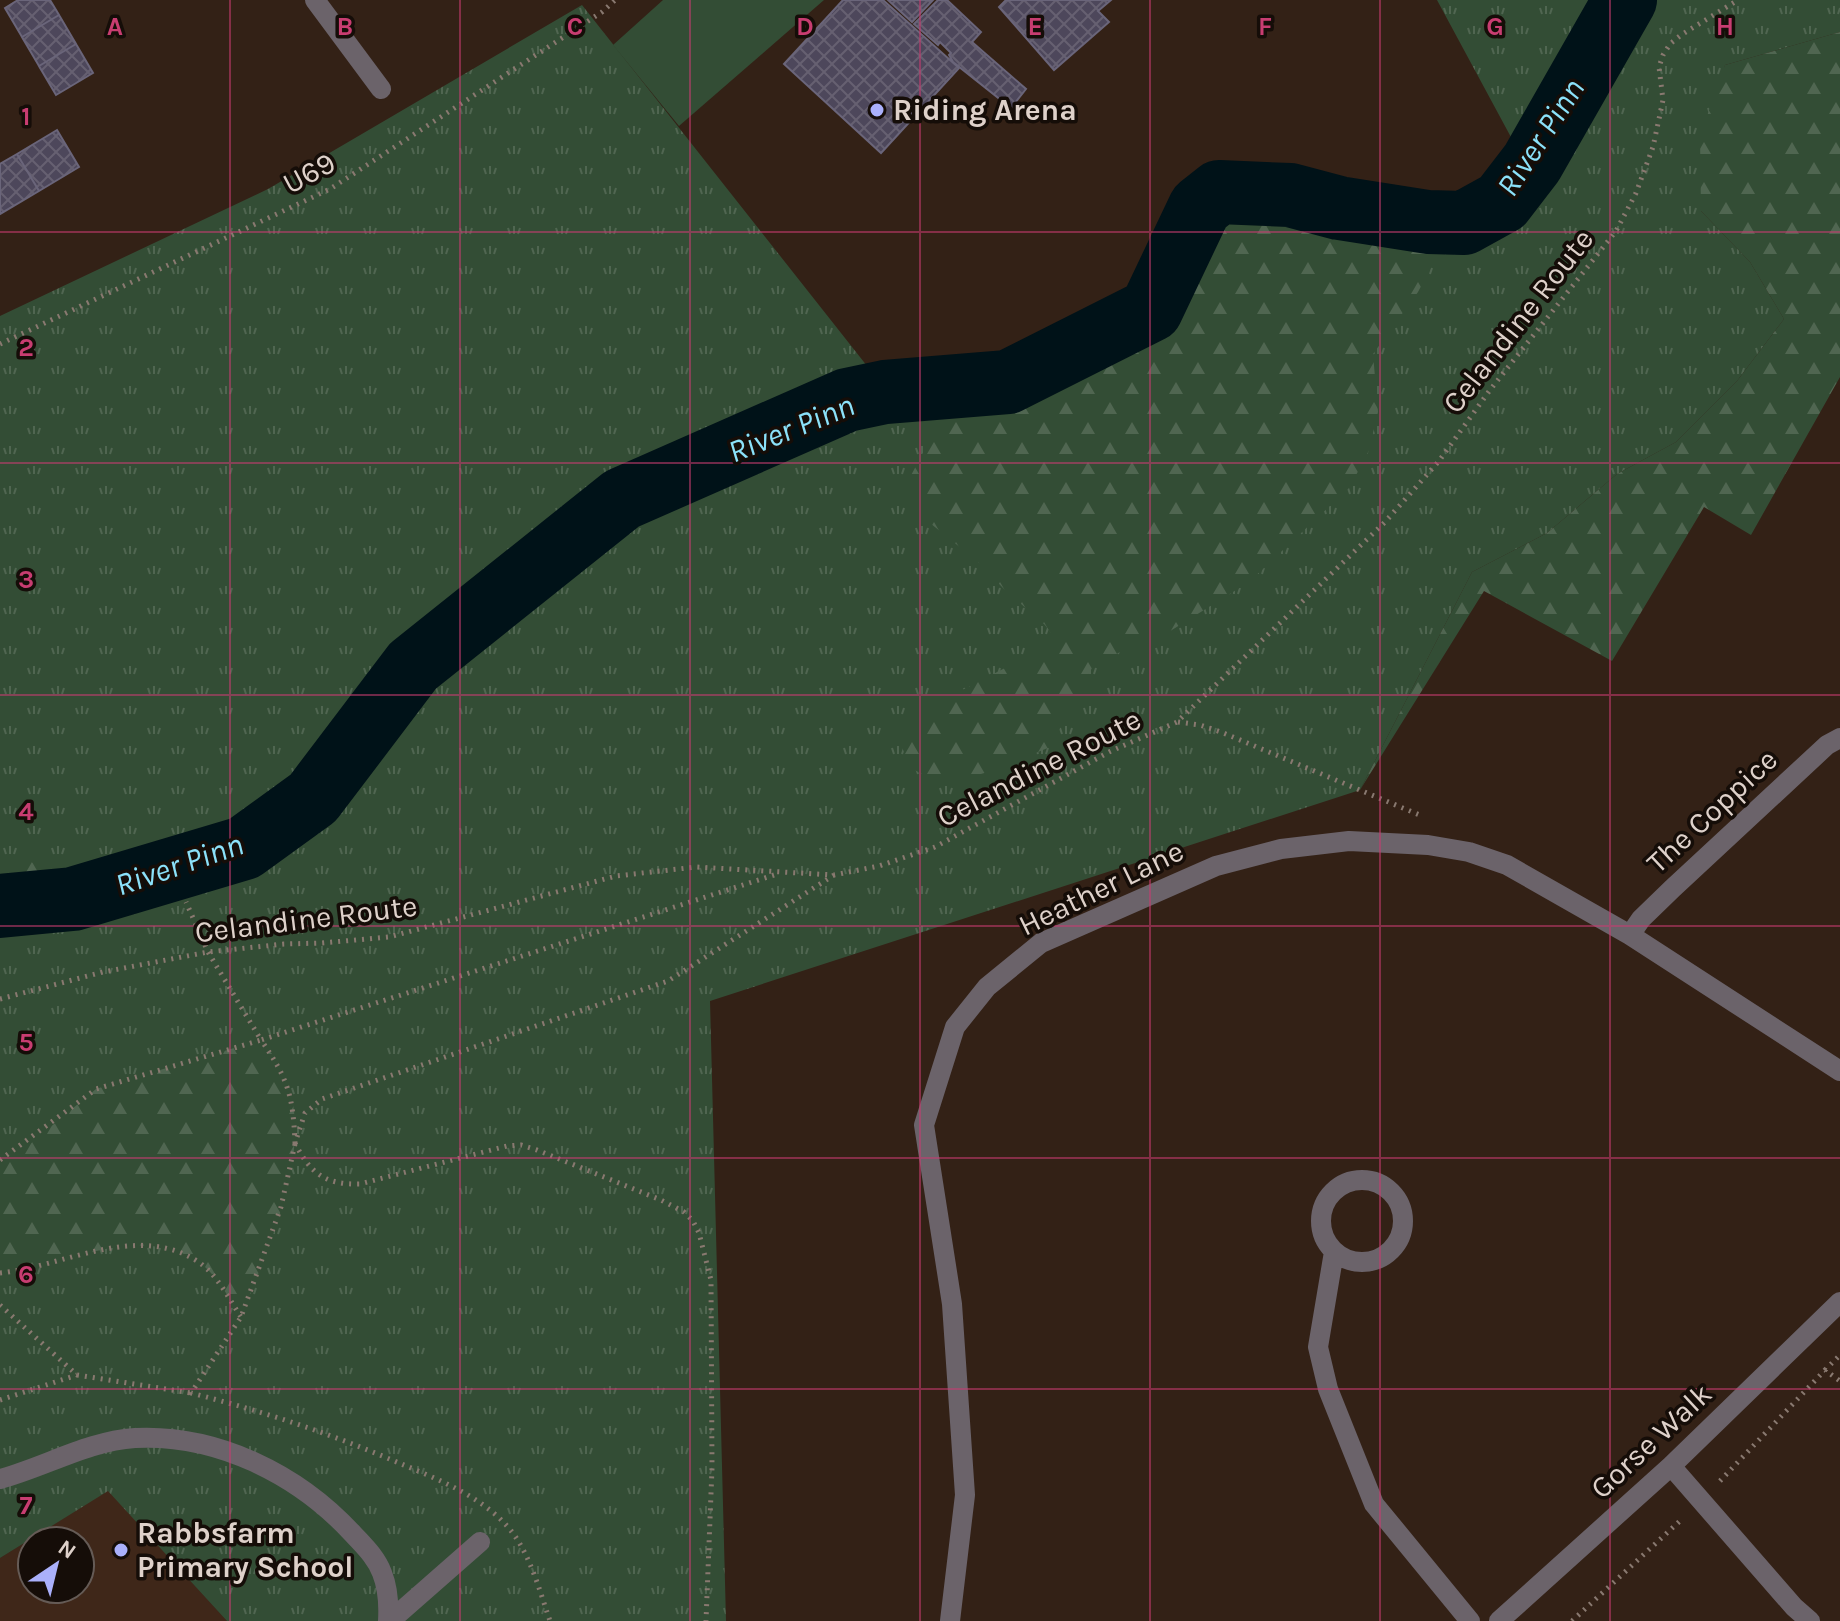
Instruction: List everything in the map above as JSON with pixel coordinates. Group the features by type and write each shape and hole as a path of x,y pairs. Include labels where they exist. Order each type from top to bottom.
{"street":[{"path":"315,0 381,89"},
{"name":"The Coppice","path":"1630,935 1641,919 1673,888 1827,745 1840,738"},
{"name":"Heather Lane","path":"950,1621 965,1495 952,1304 924,1125 955,1027 987,987 1041,943 1216,866 1281,849 1349,841 1428,845 1469,852 1507,865 1630,935 1840,1071"},
{"path":"1334,1252 1361,1262 1375,1260 1397,1243 1403,1215 1398,1201 1389,1190 1377,1182 1363,1179 1349,1181 1336,1188 1326,1199 1320,1227 1334,1252 1318,1347 1328,1389 1374,1504 1470,1621"},
{"name":"Gorse Walk","path":"1499,1621 1671,1466 1840,1302"},
{"path":"0,1479 31,1471 67,1454 132,1438 166,1438 219,1449 262,1466 303,1488 341,1521 374,1557 381,1570 389,1621"},
{"path":"1671,1466 1794,1607 1810,1621"},
{"path":"389,1621 480,1542"}],"path":[{"name":"U69","path":"0,344 330,189 602,12 615,0"},
{"name":"Celandine Route","path":"0,999 103,972 208,952 389,937 616,876 696,867 834,875 879,866 935,847 1109,752 1177,722 1385,522 1439,461 1490,390 1616,231 1636,193 1653,147 1663,100 1659,67 1670,44 1738,0"},
{"path":"1177,722 1221,732 1360,790"},
{"path":"0,1160 96,1089 261,1040 779,873"},
{"path":"191,1393 241,1317 281,1207 305,1113 322,1099 668,981 834,875"},
{"path":"186,902 208,952 282,1070 293,1102 295,1143 316,1174 348,1185 360,1184 521,1145 661,1200 684,1212 693,1221 711,1280 712,1468 706,1621"},
{"path":"0,1273 98,1249 158,1247 181,1253 200,1263 216,1278 241,1317"},
{"path":"0,1305 77,1375"},
{"path":"1825,1370 1840,1355"},
{"path":"0,1400 77,1375 191,1393 327,1432 462,1492 500,1518 513,1533 533,1572 550,1621"}],"shaded area":[{"name":"Rabbsfarm Primary School","path":"108,1490 227,1621 0,1621 0,1558 16,1548 16,1605 96,1605 96,1525 52,1525"}],"green space":[{"path":"663,0 824,0 679,126 613,45"},
{"path":"1437,0 1840,0 1840,32 1725,65 1701,211 1750,262 1784,319 1737,381 1676,442 1617,474 1547,533 1472,572 1360,790 710,1001 726,1621 227,1621 108,1491 53,1525 16,1525 16,1548 0,1558 0,316 268,189 582,5 886,390 981,371 1007,369 1143,303 1183,207 1217,180 1461,210 1497,188 1519,152"},
{"path":"1840,32 1840,377 1751,535 1704,507 1612,661 1484,591 1360,790 1472,572 1547,533 1617,474 1676,442 1737,381 1784,319 1750,262 1701,211 1700,136 1725,65"},
{"path":"1217,180 1461,210 1418,292 1373,354 1378,412 1368,453 1349,488 1249,582 1159,638 1127,648 1092,668 1050,747 995,770 942,785 911,768 897,736 939,702 1057,641 1045,625 977,561 925,519 907,483 944,413 981,371 1007,369 1143,303 1183,207"},
{"path":"0,857 25,858 57,877 49,886 0,891"},
{"path":"261,1040 282,1070 292,1098 295,1129 286,1195 241,1317 218,1281 200,1263 176,1251 152,1246 101,1250 0,1273 0,1169 96,1089"}],"building":[{"path":"18,0 50,0 59,15 22,37 5,8"},
{"name":"Riding Arena","path":"843,0 883,0 959,68 881,153 784,64"},
{"path":"888,0 933,0 912,22"},
{"path":"938,0 947,0 981,32 972,42 1026,89 1011,108 953,62 951,53 940,42 938,45 914,24"},
{"path":"1006,0 1111,0 1098,11 1109,22 1054,70 999,7"},
{"path":"59,15 76,44 39,66 22,37"},
{"path":"76,44 93,73 56,95 39,66"},
{"path":"57,130 79,167 39,191 17,154"},
{"path":"17,154 39,191 0,214 0,164"}],"waterway":[{"name":"River Pinn","path":"0,906 73,899 244,848 313,798 413,666 622,499 847,400 885,392 1008,382 1151,310 1200,207 1219,192 1290,195 1339,208 1428,222 1464,223 1502,202 1532,163 1625,0"}],"place":[{"name":"Riding Arena","path":"877,110"},
{"name":"Rabbsfarm Primary School","path":"121,1550"}]}
